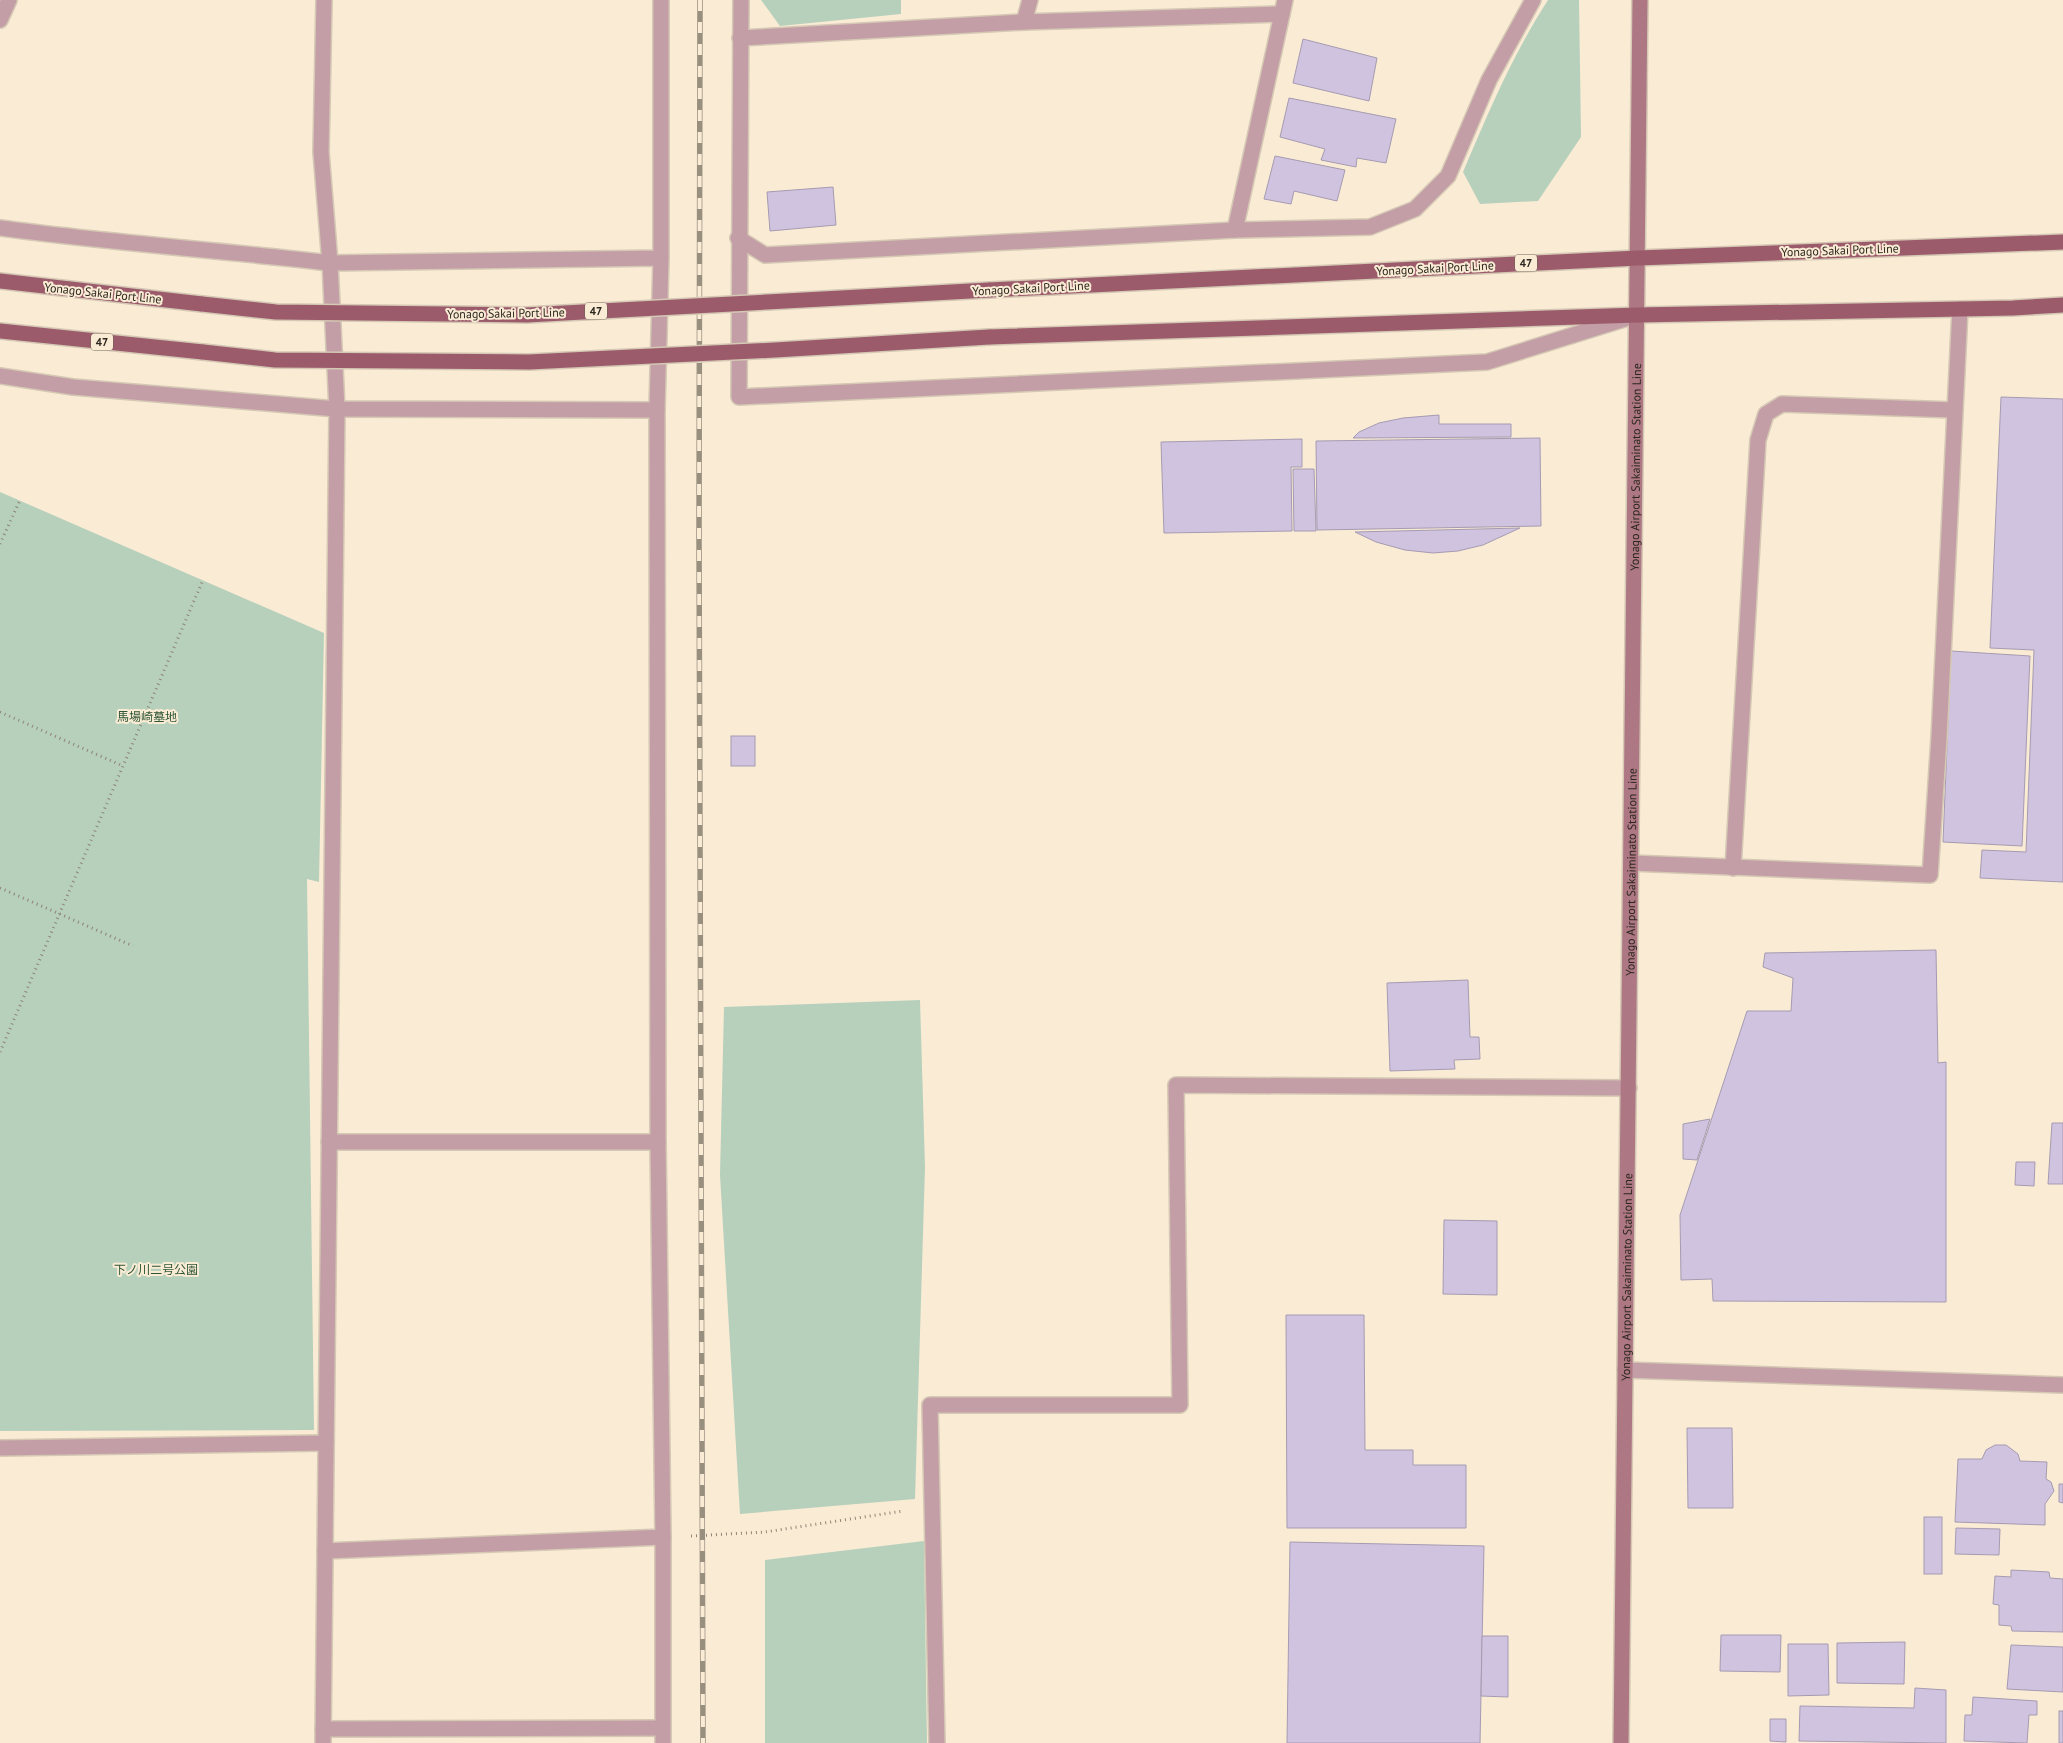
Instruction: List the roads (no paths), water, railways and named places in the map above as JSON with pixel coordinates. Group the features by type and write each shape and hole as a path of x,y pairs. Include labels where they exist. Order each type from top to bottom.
{"main road":[{"name":"Yonago Airport Sakaiminato Station Line","path":"1621,1743 1640,0"},
{"name":"Yonago Sakai Port Line","path":"0,281 276,312 527,315 1638,258 2063,242"},
{"name":"47","path":"0,331 275,360 529,362 989,337 1638,315 1960,309 2063,305"}],"street":[{"path":"0,20 9,0"},
{"path":"324,0 321,152 330,263 337,409 323,1736 662,1736 663,1537 658,1142 657,410 661,258 661,0"},
{"path":"740,0 739,397 1487,362 1638,315"},
{"path":"1024,22 1030,0"},
{"path":"738,238 765,255 1235,230 1370,227 1414,209 1448,176 1489,80 1533,0"},
{"path":"740,38 1284,7 1235,230"},
{"path":"0,228 73,238 232,251 330,263 661,258"},
{"path":"1632,863 1930,874 1939,738 1960,309"},
{"path":"0,376 73,387 337,409 657,410"},
{"path":"1733,868 1758,440 1766,414 1782,404 1954,410"},
{"path":"938,1743 930,1405 1180,1405 1176,1085 1628,1088"},
{"path":"329,1142 658,1142"},
{"path":"1625,1370 2063,1385"},
{"path":"0,1448 326,1443"},
{"path":"325,1551 663,1537"}],"railway":[{"path":"700,0 699,538 703,1743"}],"park label":[{"name":"馬場崎墓地","path":"147,716"},
{"name":"下ノ川二号公園","path":"156,1269"}]}
